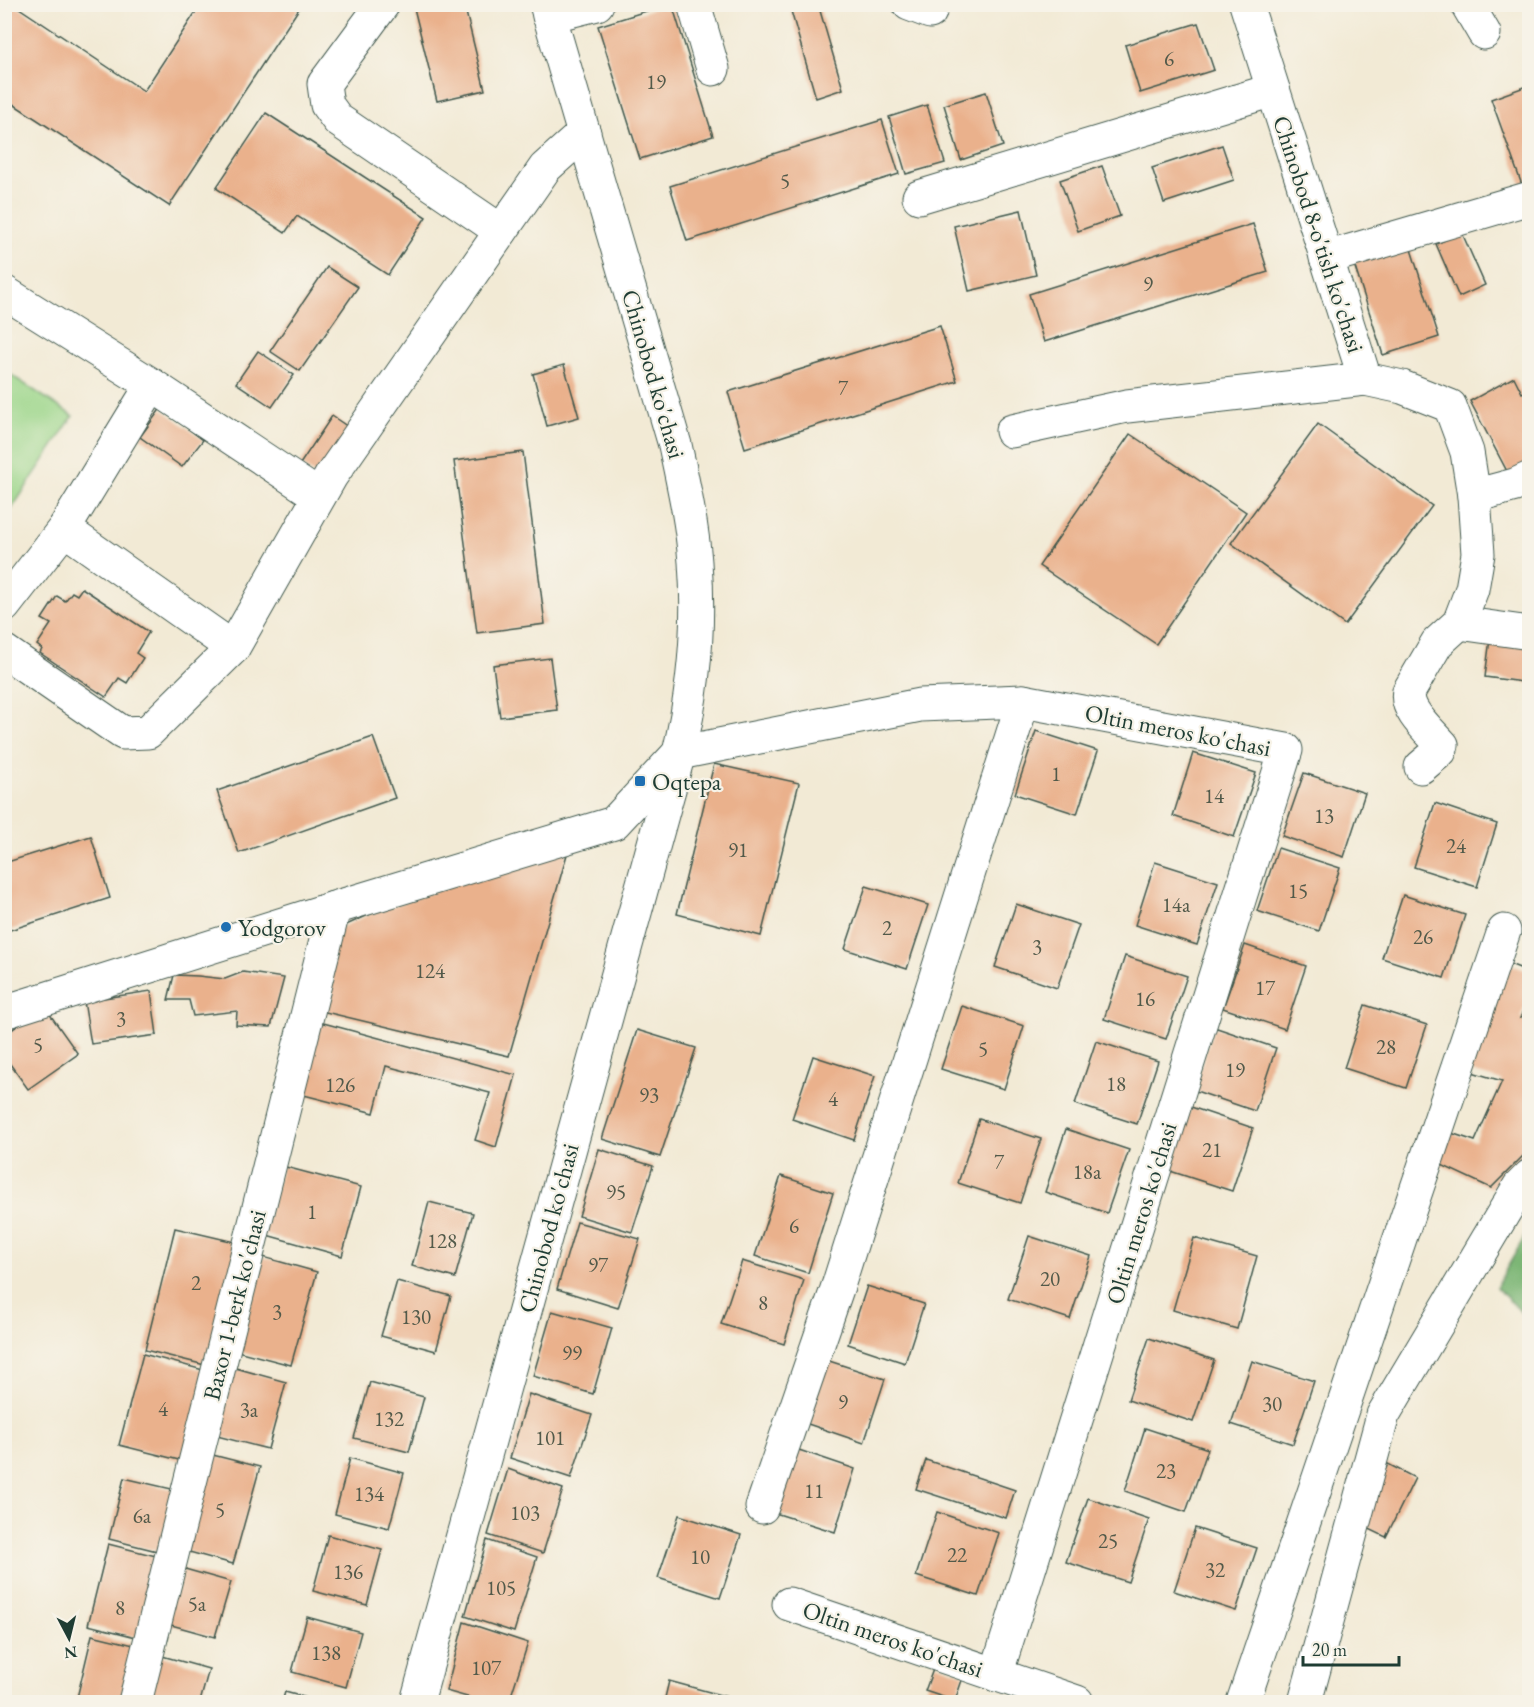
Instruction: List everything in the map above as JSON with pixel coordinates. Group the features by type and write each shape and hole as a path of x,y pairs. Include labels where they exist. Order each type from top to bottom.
{"street":[{"path":"383,4 324,84 327,105 338,120 501,231"},
{"path":"548,10 597,4"},
{"path":"694,4 713,69"},
{"path":"1467,4 1484,33"},
{"name":"Chinobod 8-o'tish ko'chasi","path":"1249,6 1273,90 1365,379 1402,387 1450,406 1467,452 1474,496"},
{"name":"Chinobod ko'chasi","path":"417,1702 679,753 691,694 696,646 696,580 689,516 675,445 548,10"},
{"path":"919,197 1273,90"},
{"path":"4,651 123,733 148,732 234,648 331,476 545,168 584,133"},
{"path":"1326,258 1530,198"},
{"path":"4,292 152,385 319,496"},
{"path":"1012,431 1127,406 1365,379"},
{"path":"4,606 64,529 152,385"},
{"path":"1421,767 1440,751 1442,745 1410,708 1407,698 1437,643 1459,623 1472,589 1478,554 1474,496 1515,485 1530,478"},
{"path":"64,529 234,648"},
{"path":"1459,623 1530,633"},
{"path":"4,1012 614,823 679,753 920,705 1023,701 839,1283 762,1507"},
{"name":"Oltin meros ko'chasi","path":"996,1675 1286,750 1023,701"},
{"name":"Baxor 1-berk ko'chasi","path":"135,1702 334,908"},
{"path":"1244,1702 1504,931"},
{"path":"1305,1702 1383,1415 1519,1186 1530,1176"},
{"name":"Oltin meros ko'chasi","path":"789,1604 1077,1702"}],"green space":[{"path":"5,371 73,416 5,519"},
{"path":"1529,1229 1529,1320 1496,1287"}],"building":[{"path":"4,4 13,4 144,91 201,4 302,4 169,206 4,98"},
{"path":"413,4 464,4 485,90 437,101"},
{"path":"672,4 713,136 640,159 598,26"},
{"path":"789,4 818,4 843,89 816,98"},
{"path":"1198,23 1214,70 1140,93 1125,45"},
{"path":"1530,85 1530,183 1522,185 1491,99"},
{"path":"986,92 1003,146 961,160 944,105"},
{"path":"927,105 945,163 906,174 889,117"},
{"path":"266,113 426,217 388,275 297,216 285,233 216,188"},
{"path":"882,120 899,174 687,241 670,186"},
{"path":"1222,145 1234,180 1164,203 1152,168"},
{"path":"1102,166 1120,216 1078,231 1060,180"},
{"path":"1021,210 1036,275 969,291 954,226"},
{"path":"1253,224 1268,272 1044,342 1029,294"},
{"path":"1462,233 1485,285 1459,297 1436,244"},
{"path":"1409,243 1439,337 1383,355 1353,261"},
{"path":"327,267 358,287 300,371 270,351"},
{"path":"940,326 957,381 745,448 728,392"},
{"path":"258,351 294,375 272,407 236,383"},
{"path":"564,365 579,417 547,426 533,374"},
{"path":"1514,377 1522,393 1530,389 1530,464 1509,475 1470,401"},
{"path":"161,408 203,440 182,467 140,437"},
{"path":"332,416 351,429 319,477 300,464"},
{"path":"1318,424 1432,506 1345,625 1231,543"},
{"path":"1130,434 1246,512 1156,644 1039,566"},
{"path":"523,452 545,624 477,633 454,461"},
{"path":"82,588 149,632 136,653 143,658 127,683 119,678 106,697 40,653 42,649 37,645 51,624 42,619 57,596 65,601 72,592 77,595"},
{"path":"1490,639 1530,645 1530,683 1485,677"},
{"path":"550,658 557,710 500,717 493,665"},
{"path":"1036,731 1098,751 1077,814 1015,794"},
{"path":"373,737 395,798 239,853 217,791"},
{"path":"1193,753 1256,773 1234,837 1173,816"},
{"path":"714,764 799,783 761,936 677,914"},
{"path":"1304,773 1365,793 1344,857 1282,836"},
{"path":"1435,803 1497,824 1477,887 1414,867"},
{"path":"91,836 110,898 4,932 4,863"},
{"path":"570,844 509,1056 317,1010 335,930 373,913"},
{"path":"1278,848 1340,868 1319,931 1257,911"},
{"path":"1155,862 1218,882 1197,945 1135,925"},
{"path":"866,886 928,905 907,969 845,949"},
{"path":"1403,895 1465,915 1444,978 1382,958"},
{"path":"1016,904 1079,925 1057,988 995,967"},
{"path":"1245,945 1306,966 1285,1029 1223,1008"},
{"path":"1125,956 1187,976 1166,1039 1104,1019"},
{"path":"1507,963 1530,972 1530,994 1520,1018 1530,1015 1530,1149 1491,1188 1435,1162 1448,1132 1475,1141 1502,1081 1462,1069"},
{"path":"243,972 284,978 271,1027 236,1025 237,1011 193,1016 189,1000 168,1000 174,975 225,979"},
{"path":"151,991 157,1035 91,1044 84,1001"},
{"path":"1365,1005 1427,1025 1406,1088 1344,1068"},
{"path":"44,1006 78,1054 28,1089 5,1057 5,1035"},
{"path":"962,1006 1024,1026 1004,1089 941,1069"},
{"path":"316,1021 516,1075 496,1147 475,1140 490,1093 386,1066 374,1113 296,1093"},
{"path":"1214,1027 1276,1048 1255,1111 1193,1090"},
{"path":"637,1030 696,1048 660,1157 602,1139"},
{"path":"1096,1041 1158,1061 1137,1124 1075,1104"},
{"path":"813,1056 875,1076 854,1140 792,1119"},
{"path":"1191,1107 1253,1128 1232,1191 1170,1171"},
{"path":"979,1119 1041,1139 1020,1203 958,1183"},
{"path":"1066,1129 1129,1150 1107,1213 1045,1192"},
{"path":"599,1149 653,1166 632,1232 579,1216"},
{"path":"282,1166 361,1187 342,1256 263,1234"},
{"path":"781,1176 833,1193 808,1273 755,1256"},
{"path":"429,1202 473,1213 455,1278 412,1266"},
{"path":"577,1222 640,1239 618,1308 557,1289"},
{"path":"175,1228 239,1243 209,1366 145,1350"},
{"path":"1029,1236 1091,1256 1070,1319 1008,1299"},
{"path":"1194,1238 1257,1256 1237,1329 1173,1310"},
{"path":"263,1257 317,1272 291,1365 237,1351"},
{"path":"742,1261 804,1280 784,1344 721,1324"},
{"path":"397,1281 451,1296 436,1351 381,1336"},
{"path":"867,1286 924,1304 905,1363 848,1344"},
{"path":"552,1311 612,1328 593,1394 533,1376"},
{"path":"1149,1338 1214,1360 1193,1422 1128,1400"},
{"path":"143,1354 207,1371 183,1461 119,1445"},
{"path":"823,1359 885,1379 864,1443 802,1422"},
{"path":"1252,1361 1314,1381 1293,1444 1231,1424"},
{"path":"232,1367 286,1382 268,1449 213,1435"},
{"path":"370,1382 424,1397 409,1452 354,1438"},
{"path":"529,1394 592,1415 571,1478 510,1458"},
{"path":"1145,1428 1208,1449 1186,1512 1125,1491"},
{"path":"793,1448 855,1469 835,1532 772,1512"},
{"path":"205,1453 260,1467 233,1564 182,1550"},
{"path":"350,1458 404,1473 389,1528 335,1514"},
{"path":"926,1460 1015,1490 1006,1518 916,1489"},
{"path":"1388,1464 1415,1478 1386,1537 1361,1525"},
{"path":"508,1469 563,1489 543,1553 488,1535"},
{"path":"124,1478 176,1490 161,1552 109,1539"},
{"path":"1088,1498 1149,1519 1128,1582 1066,1562"},
{"path":"937,1512 999,1533 978,1596 916,1576"},
{"path":"679,1515 741,1535 720,1598 658,1578"},
{"path":"1195,1528 1257,1548 1236,1611 1174,1591"},
{"path":"328,1535 382,1550 367,1605 313,1591"},
{"path":"487,1540 537,1557 514,1632 465,1616"},
{"path":"108,1544 160,1557 140,1638 88,1625"},
{"path":"178,1567 231,1582 215,1637 164,1623"},
{"path":"307,1617 361,1632 346,1687 292,1672"},
{"path":"464,1622 528,1643 509,1702 485,1702 446,1691"},
{"path":"92,1635 138,1646 124,1702 76,1702"},
{"path":"155,1654 209,1669 200,1702 142,1702"},
{"path":"935,1664 964,1674 955,1701 925,1691"},
{"path":"669,1681 739,1700 738,1702 664,1702"},
{"path":"285,1692 322,1702 282,1702"}],"place":[{"name":"Oqtepa","path":"640,781"},
{"name":"Yodgorov","path":"226,927"}]}
